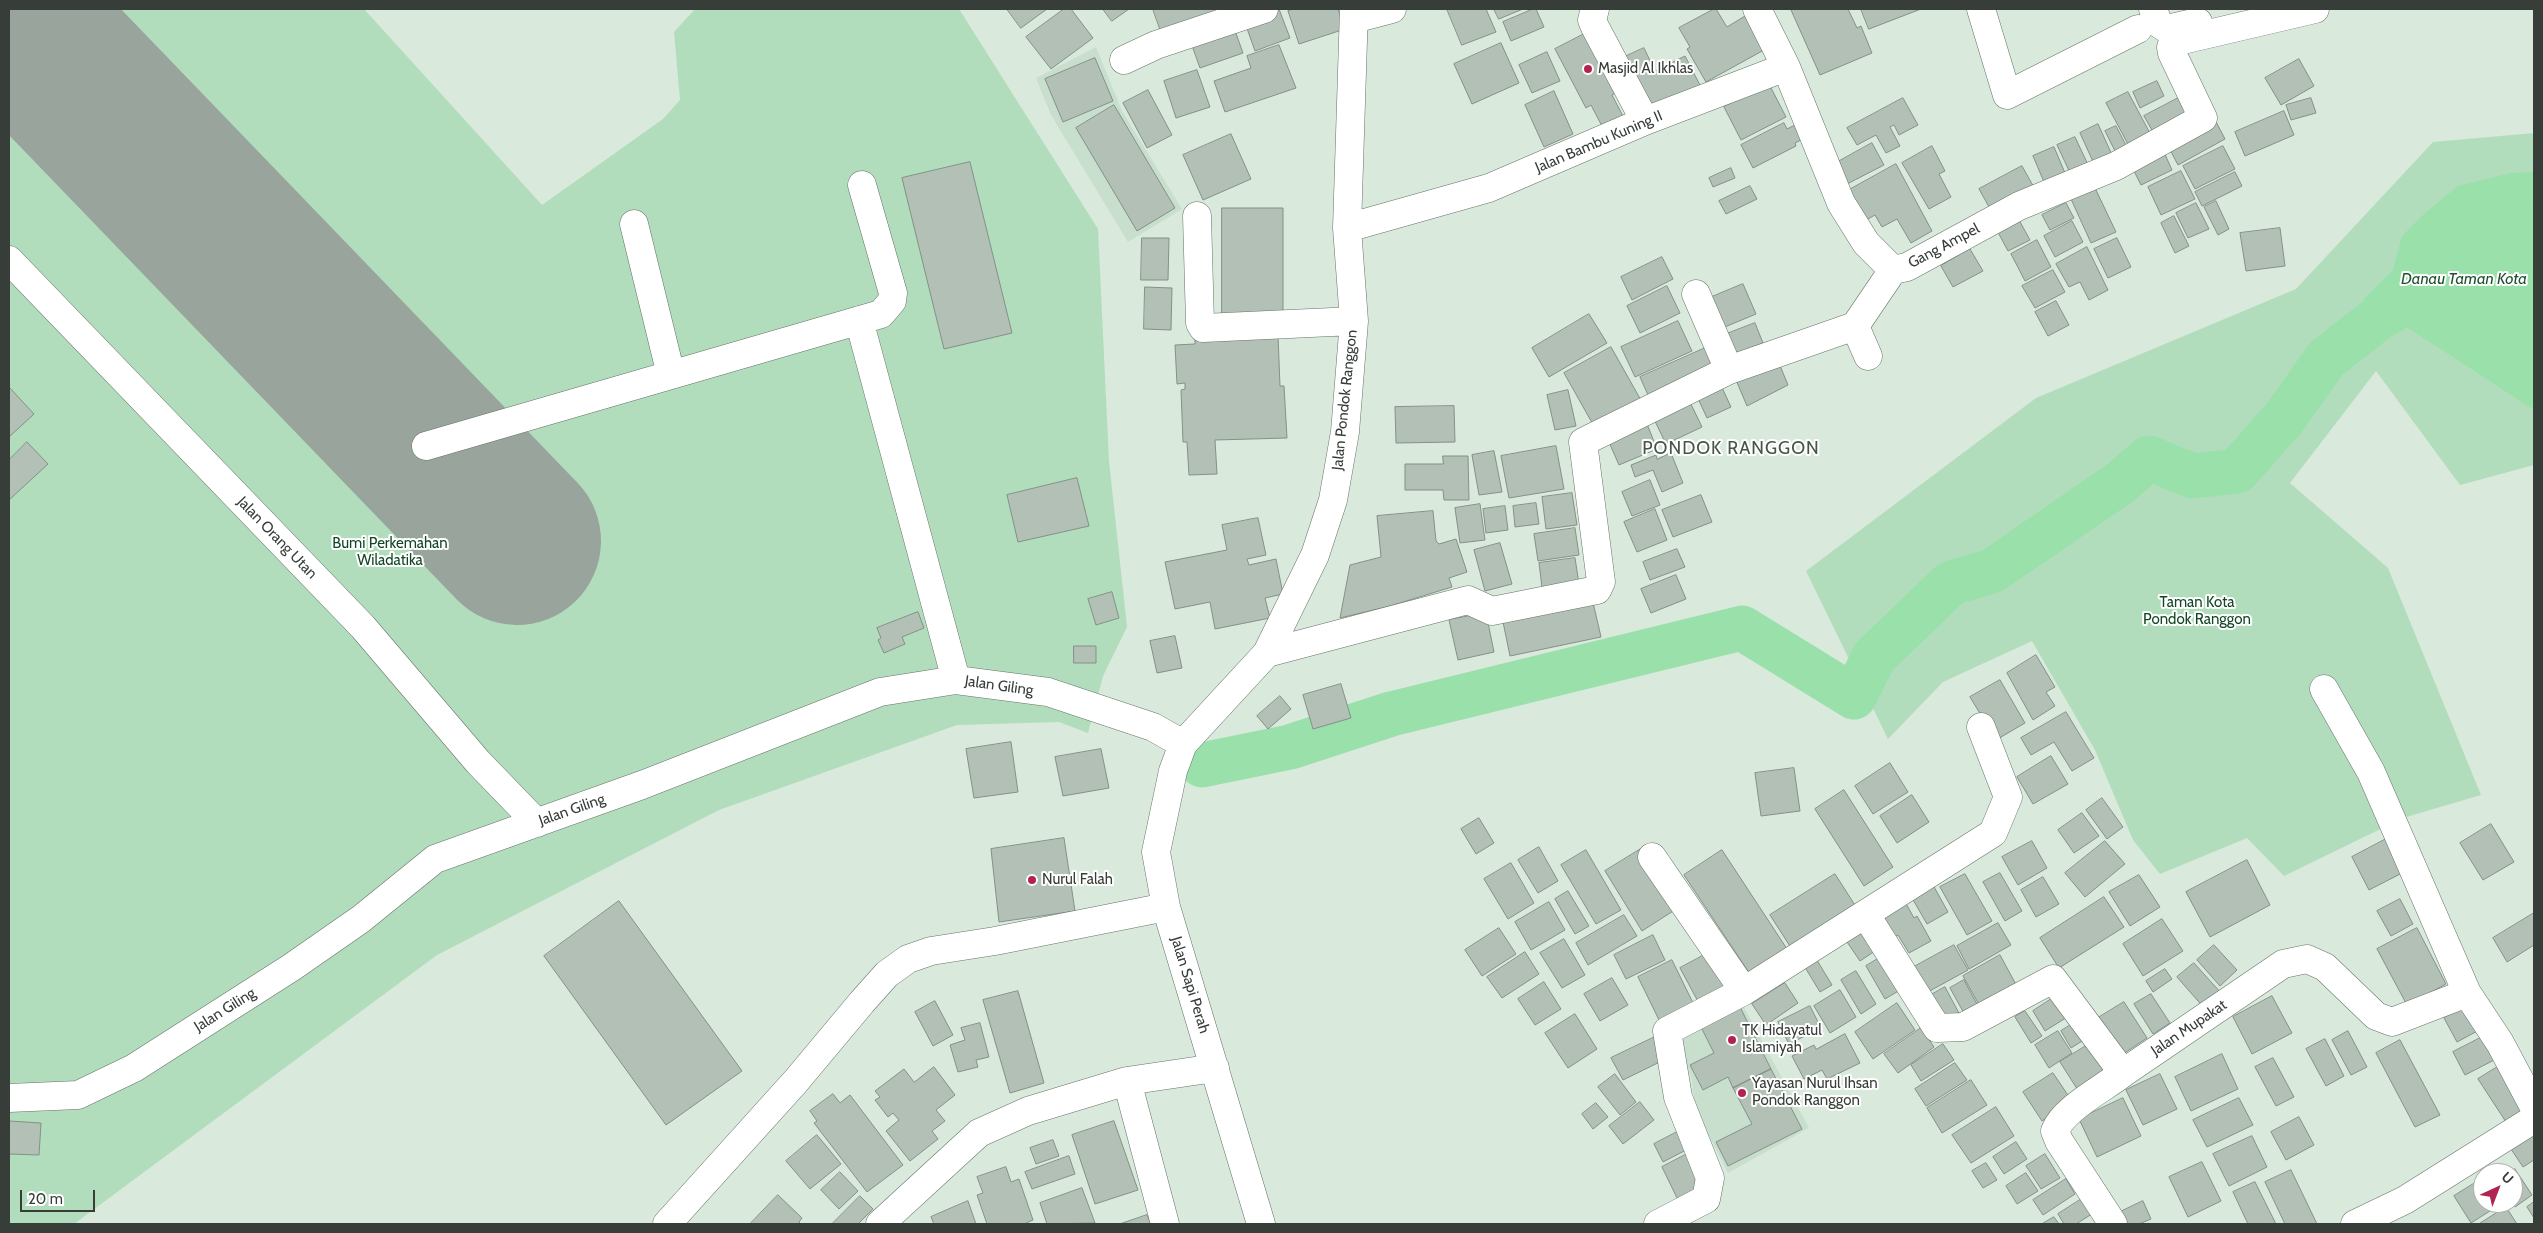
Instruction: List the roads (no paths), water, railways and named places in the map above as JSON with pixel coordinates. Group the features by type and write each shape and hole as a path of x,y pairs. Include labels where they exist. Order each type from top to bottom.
{"street":[{"path":"1124,60 1156,45 1264,9"},
{"path":"1354,14 1392,9"},
{"path":"1595,9 1592,20 1595,27 1645,121"},
{"path":"1757,9 1786,67"},
{"path":"1980,9 2007,95 2150,21 2167,29 2245,9"},
{"name":"Gang Ampel","path":"1786,67 1841,203 1866,242 1892,270 1907,267 2019,206 2116,166 2203,118 2176,64 2172,53 2172,44 2199,35 2315,9"},
{"name":"Jalan Pondok Ranggon","path":"1183,744 1267,653 1315,555 1333,500 1345,432 1354,321 1347,228 1354,14"},
{"name":"Jalan Bambu Kuning II","path":"1347,228 1488,188 1645,121 1786,67"},
{"path":"426,446 881,314 892,302 893,293 862,185"},
{"path":"1197,216 1200,323 1203,328 1354,321"},
{"path":"634,224 671,375"},
{"name":"Jalan Orang Utan","path":"9,260 363,628 478,762 537,823"},
{"path":"1267,653 1468,600 1492,610 1597,590 1601,582 1583,442 1728,370 1855,326 1892,270"},
{"path":"1696,294 1728,370"},
{"path":"859,320 956,680"},
{"path":"1855,326 1868,356"},
{"name":"Jalan Giling","path":"9,1098 78,1095 134,1068 292,967 361,919 436,859 642,785 880,692 956,680 1048,692 1153,727 1183,744"},
{"path":"2324,688 2371,772 2467,993 2500,1043 2534,1107"},
{"path":"1658,1224 1706,1199 1710,1178 1678,1097 1667,1031 1744,991 1993,833 2008,797 1981,727"},
{"name":"Jalan Sapi Perah","path":"1183,744 1173,771 1156,852 1166,907 1261,1224"},
{"path":"1652,857 1744,991"},
{"path":"667,1224 796,1081 887,974 908,959 932,951 995,941 1166,907"},
{"path":"1866,915 1937,1028 1963,1027 2053,979 2123,1073"},
{"name":"Jalan Mupakat","path":"2113,1224 2059,1141 2055,1131 2058,1122 2123,1073 2283,964 2306,959 2325,967 2376,1016 2392,1022 2467,993"},
{"path":"891,1219 979,1133 1028,1111 1127,1081 1215,1068"},
{"path":"1127,1081 1166,1224"},
{"path":"2355,1224 2405,1200 2534,1119"}],"water":[{"name":"Danau Taman Kota","path":"2534,172 2534,410 2364,299 2393,270 2402,236 2425,213 2458,186 2511,173"}],"waterway":[{"path":"1202,765 1290,747 1391,714 1742,628 1854,697 1874,657 1951,583 1992,571 2120,483 2149,458 2193,476 2237,471 2285,417 2326,359 2377,319 2534,228"}],"place":[{"name":"Masjid Al Ikhlas","path":"1588,69"},
{"name":"Nurul Falah","path":"1032,880"},
{"name":"TK Hidayatul Islamiyah","path":"1732,1040"},
{"name":"Yayasan Nurul Ihsan Pondok Ranggon","path":"1742,1093"}],"district":[{"name":"PONDOK RANGGON","path":"1731,449"}],"park label":[{"name":"Bumi Perkemahan Wiladatika","path":"390,552"},
{"name":"Taman Kota Pondok Ranggon","path":"2197,612"}]}
